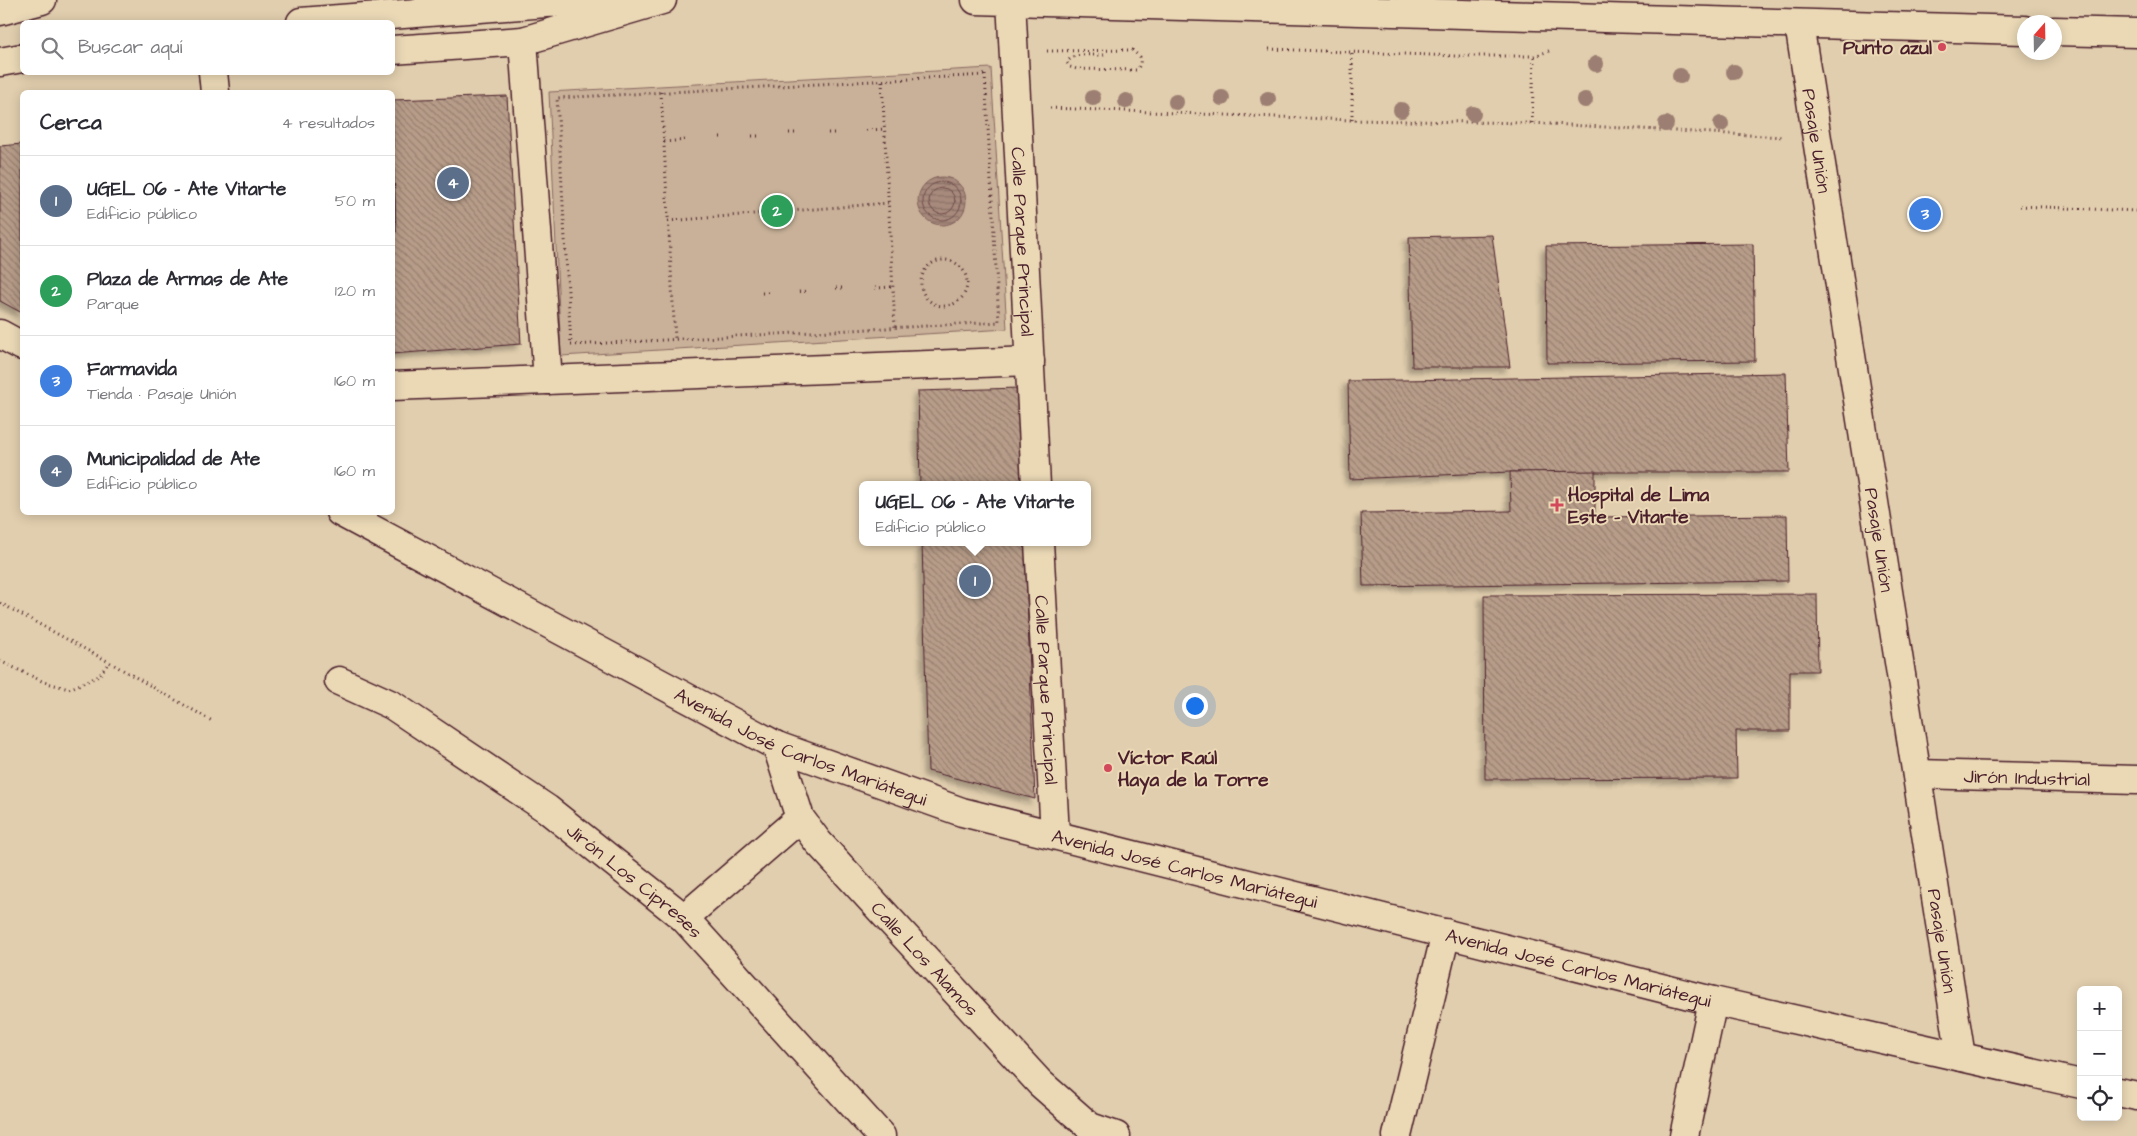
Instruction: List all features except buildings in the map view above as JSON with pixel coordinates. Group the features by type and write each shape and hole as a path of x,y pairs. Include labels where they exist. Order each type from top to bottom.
{"street":[{"path":"0,11 42,0"},
{"path":"327,20 546,3 626,0"},
{"path":"395,50 523,41 662,0"},
{"path":"976,0 2017,30"},
{"name":"Calle Parque Principal","path":"1011,0 1036,481"},
{"name":"Pasaje Unión","path":"1800,24 1961,1057"},
{"path":"2062,30 2137,32"},
{"path":"523,41 548,380"},
{"path":"0,62 20,58"},
{"path":"0,66 20,66"},
{"path":"213,75 215,90"},
{"path":"0,334 20,345"},
{"path":"395,386 1030,361"},
{"name":"Avenida José Carlos Mariátegui","path":"346,515 777,746 962,812 1713,1001 2077,1083"},
{"name":"Calle Parque Principal","path":"1039,546 1055,835"},
{"name":"Jirón Los Cipreses","path":"339,681 392,704 539,804 684,918 881,1136"},
{"name":"Calle Los Alamos","path":"777,746 800,818 818,842 1040,1083 1090,1127 1116,1136"},
{"name":"Jirón Industrial","path":"1917,774 2137,780"},
{"path":"684,918 800,818"},
{"path":"1397,1136 1446,933"},
{"path":"1684,1136 1713,1001"},
{"path":"2122,1093 2137,1096"}],"path":[{"path":"1040,50 1132,50 1140,57 1140,66 1136,70 1077,69 1070,67 1067,63 1070,58 1075,56 1105,56"},
{"path":"1352,52 1352,120"},
{"path":"1532,124 1534,56"},
{"path":"985,75 999,322 571,345 557,98 882,81 985,75"},
{"path":"882,81 895,328"},
{"path":"661,92 675,339"},
{"path":"1048,108 1352,120 1532,124 1786,137"},
{"path":"866,130 885,129"},
{"path":"789,133 797,133"},
{"path":"828,133 838,133"},
{"path":"752,136 761,136"},
{"path":"715,138 721,137"},
{"path":"664,142 686,140"},
{"path":"668,221 888,203"},
{"path":"2020,206 2137,211"},
{"path":"940,260 955,262 965,272 967,287 960,299 954,304 940,305 927,297 921,282 927,268 940,260"},
{"path":"875,288 892,287"},
{"path":"836,288 845,288"},
{"path":"799,292 808,291"},
{"path":"762,293 768,293"},
{"path":"0,603 214,722"},
{"path":"0,661 44,682 69,689 99,676 109,662"}],"shaded area":[{"path":"991,68 1007,329 561,356 549,92"}],"water":[{"path":"937,177 947,177 956,181 962,187 965,192 965,210 956,221 947,225 937,225 928,221 922,215 918,206 918,196 922,187 928,181"}],"place":[{"name":"Punto azul","path":"1942,47"},
{"name":"Municipalidad de Ate","path":"453,183"},
{"name":"Plaza de Armas de Ate","path":"777,211"},
{"name":"Farmavida","path":"1925,214"},
{"name":"Hospital de Lima Este - Vitarte","path":"1557,505"},
{"name":"UGEL 06 - Ate Vitarte","path":"975,581"},
{"name":"Víctor Raúl Haya de la Torre","path":"1108,768"}]}
